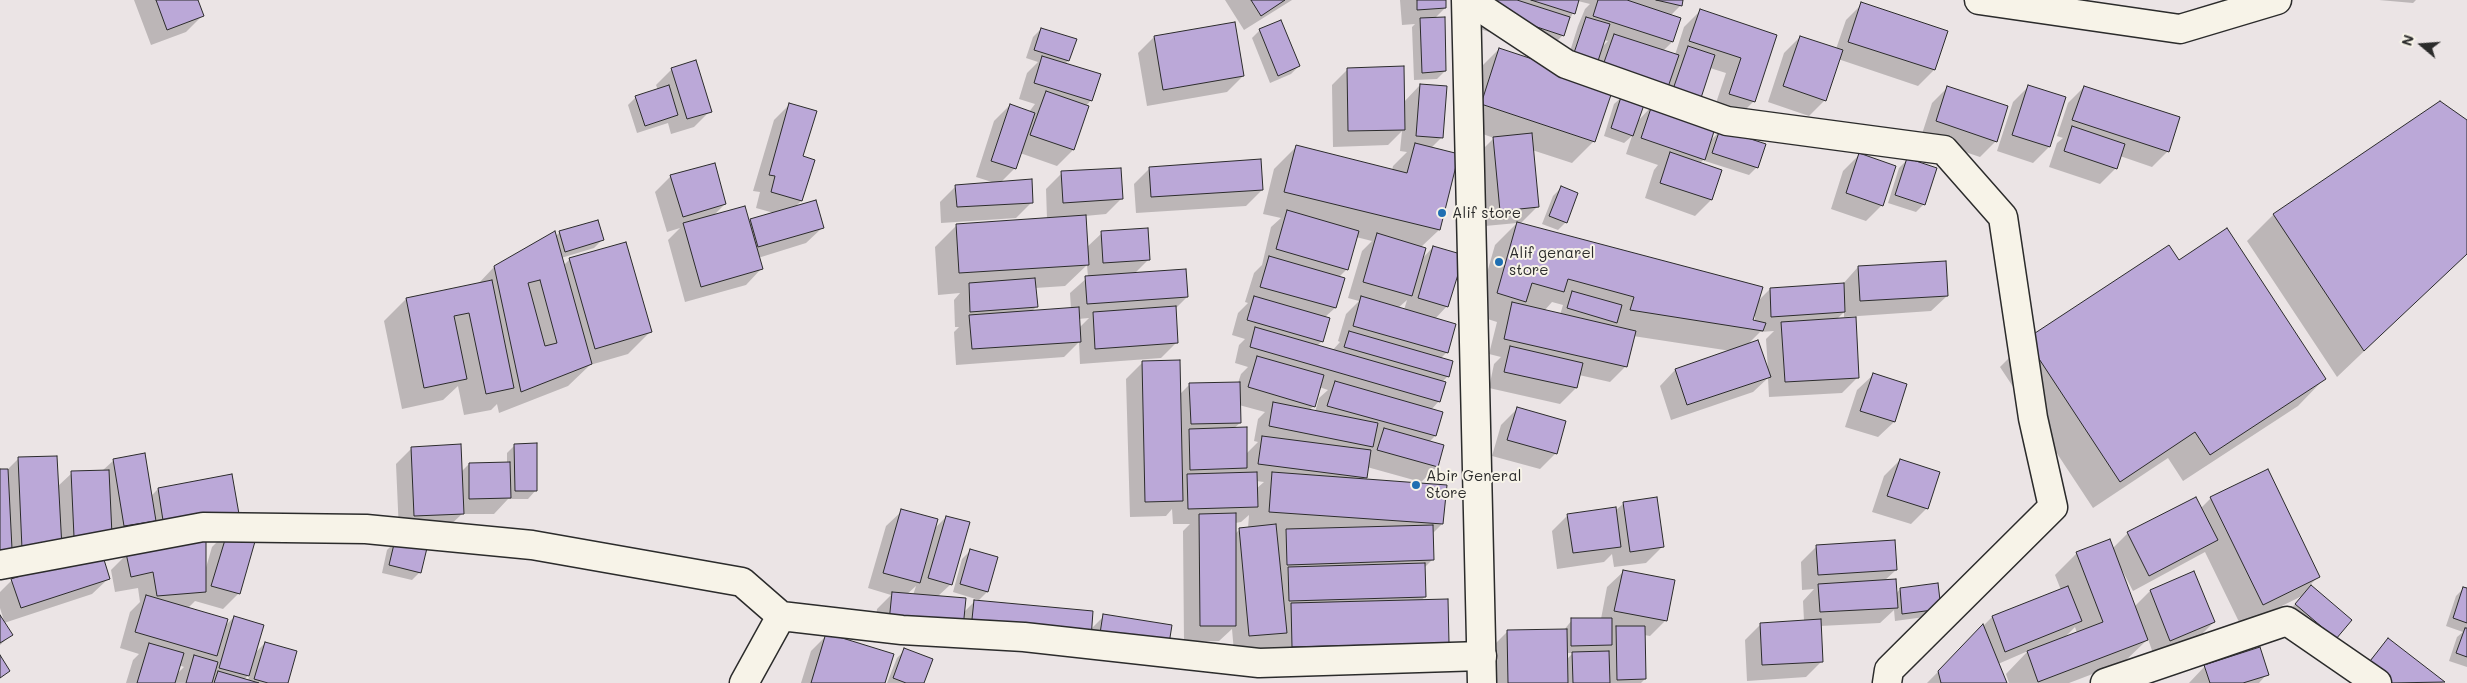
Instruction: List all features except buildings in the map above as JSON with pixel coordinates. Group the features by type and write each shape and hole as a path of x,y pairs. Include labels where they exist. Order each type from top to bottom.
{"street":[{"path":"1467,0 1482,683"},
{"path":"1467,0 1566,64 1726,121 1944,150 2003,217 2033,418 2053,507 1889,670 1887,683"},
{"path":"1979,0 2180,29 2277,0"},
{"path":"0,565 203,527 366,529 532,545 742,582 782,616 902,630 1024,637 1259,663 1482,656"},
{"path":"744,683 782,616"},
{"path":"2105,683 2137,678 2287,621 2377,683"}],"place":[{"name":"Alif store","path":"1442,213"},
{"name":"Alif genarel store","path":"1499,262"},
{"name":"Abir General Store","path":"1416,485"}]}
